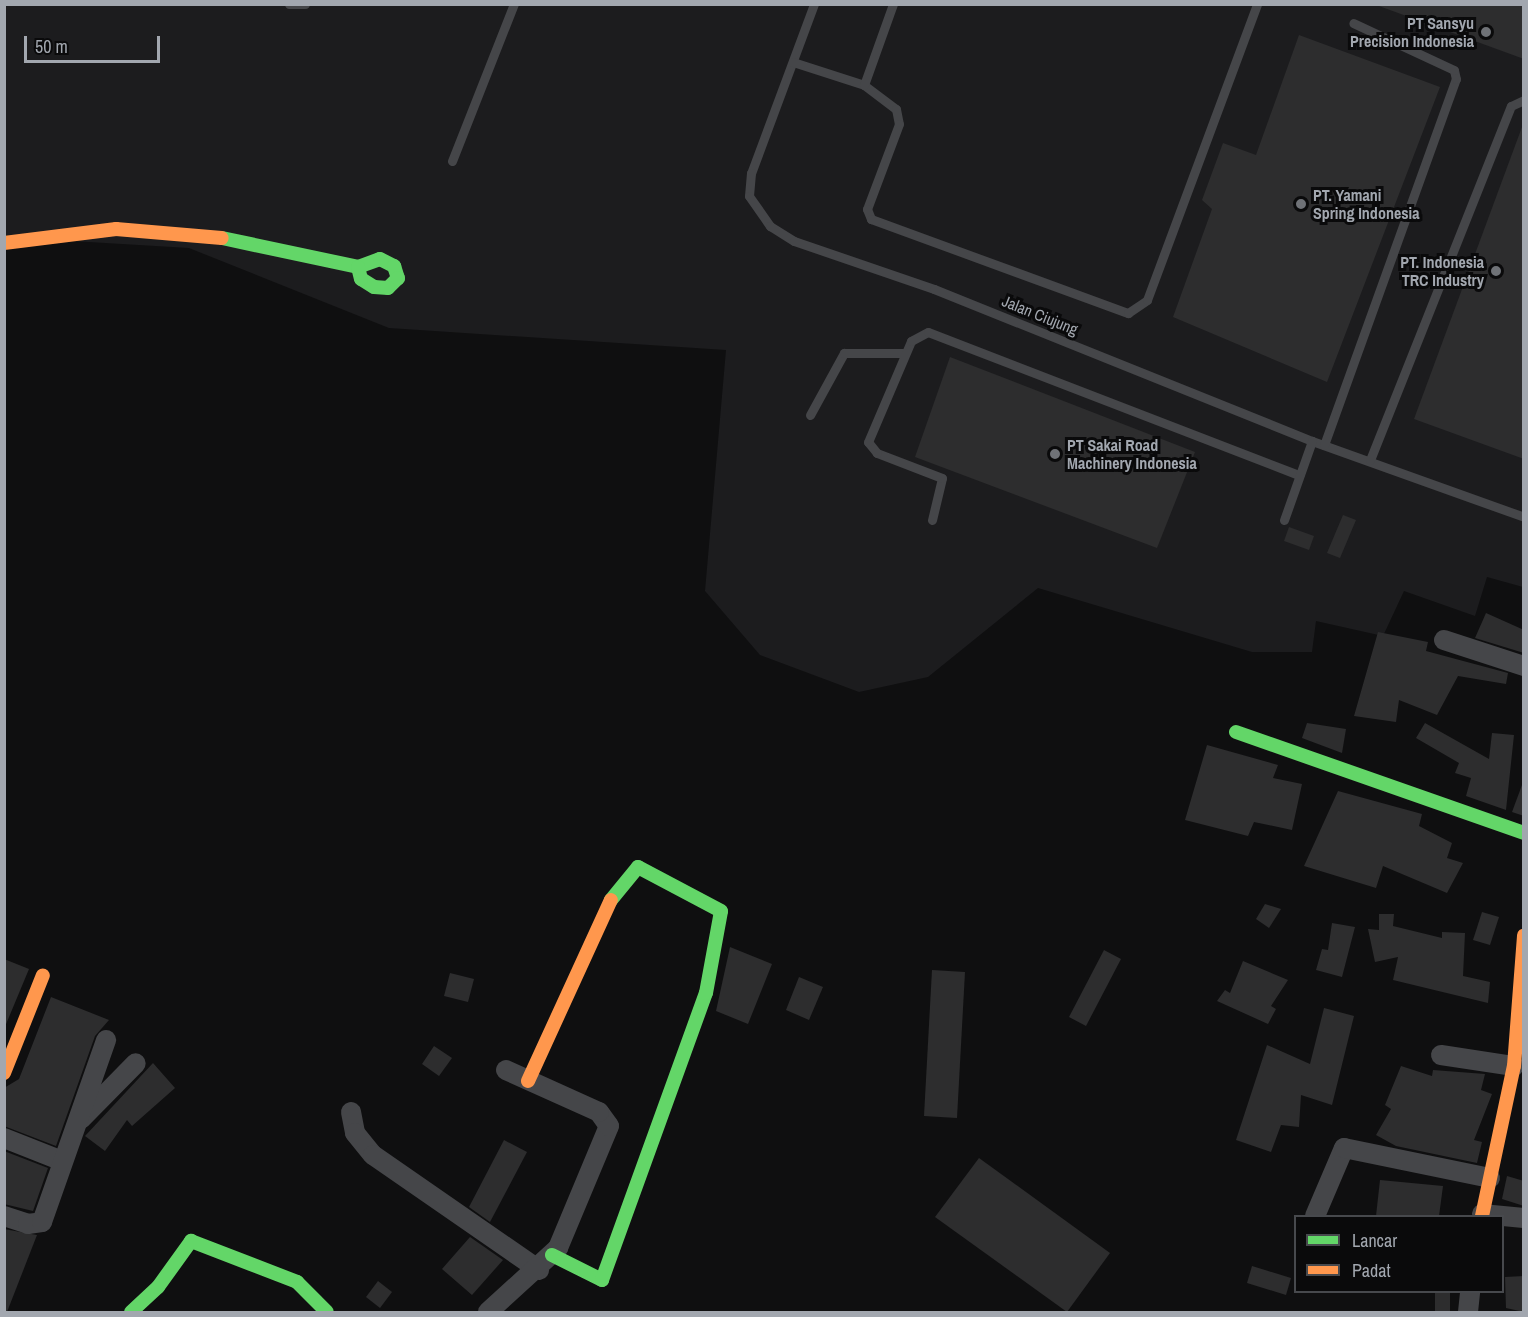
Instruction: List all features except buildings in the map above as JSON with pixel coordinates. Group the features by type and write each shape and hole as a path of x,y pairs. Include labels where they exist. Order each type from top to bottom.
{"street":[{"path":"4,243 116,229 222,238 358,267"},
{"path":"1444,640 1524,666"},
{"path":"1236,732 1524,833"},
{"path":"528,1081 618,886 638,867 721,911 706,993 602,1280 552,1255"},
{"path":"1482,1215 1514,1066 1524,935"},
{"path":"4,1073 44,975"},
{"path":"4,1216 28,1224 42,1222 106,1040"},
{"path":"1441,1055 1514,1066"},
{"path":"76,1124 136,1063"},
{"path":"488,1312 539,1270 552,1255 609,1122 599,1112 506,1070"},
{"path":"351,1113 355,1133 373,1155 539,1270"},
{"path":"4,1138 62,1161"},
{"path":"1316,1215 1344,1148 1490,1178"},
{"path":"1504,1217 1524,1218"},
{"path":"131,1312 158,1287 191,1241 297,1282 327,1312"},
{"path":"1468,1312 1470,1293"}],"lane":[{"path":"289,4 305,4"},
{"path":"452,161 514,4"},
{"name":"Jalan Ciujung","path":"814,4 751,173 749,196 770,226 794,242 934,289 1312,441 1370,460 1524,518"},
{"path":"864,84 893,4"},
{"path":"793,62 864,84 888,98 899,124 867,209 871,219 1128,313 1147,300 1257,4"},
{"path":"1324,445 1456,79 1454,70 1353,23"},
{"path":"1370,460 1511,106 1524,100"},
{"path":"932,520 942,478 877,453 868,442 905,353 918,334 940,336 1299,475"},
{"path":"810,415 844,353 905,353"},
{"path":"1284,520 1312,441"}],"shaded area":[{"path":"4,5 1523,5 1523,587 1487,577 1475,616 1404,591 1383,636 1316,621 1312,652 1252,652 1038,588 928,677 859,692 760,655 705,591 726,350 389,328 189,248 5,237"}],"traffic: fast":[{"path":"222,238 358,267 380,259 394,266 398,278 388,288 374,287 361,279 358,267"},
{"path":"1236,732 1524,833"},
{"path":"552,1255 602,1280 706,993 721,911 638,867 611,900"},
{"path":"131,1312 158,1287 191,1241 297,1282 327,1312"}],"traffic: slow":[{"path":"4,243 116,229 222,238"},
{"path":"528,1081 611,900"},
{"path":"1482,1215 1514,1066 1524,935"},
{"path":"4,1073 43,975"}],"place":[{"name":"PT Sansyu Precision Indonesia","path":"1486,32"},
{"name":"PT. Yamani Spring Indonesia","path":"1301,204"},
{"name":"PT. Indonesia TRC Industry","path":"1496,271"},
{"name":"PT Sakai Road Machinery Indonesia","path":"1055,454"}]}
